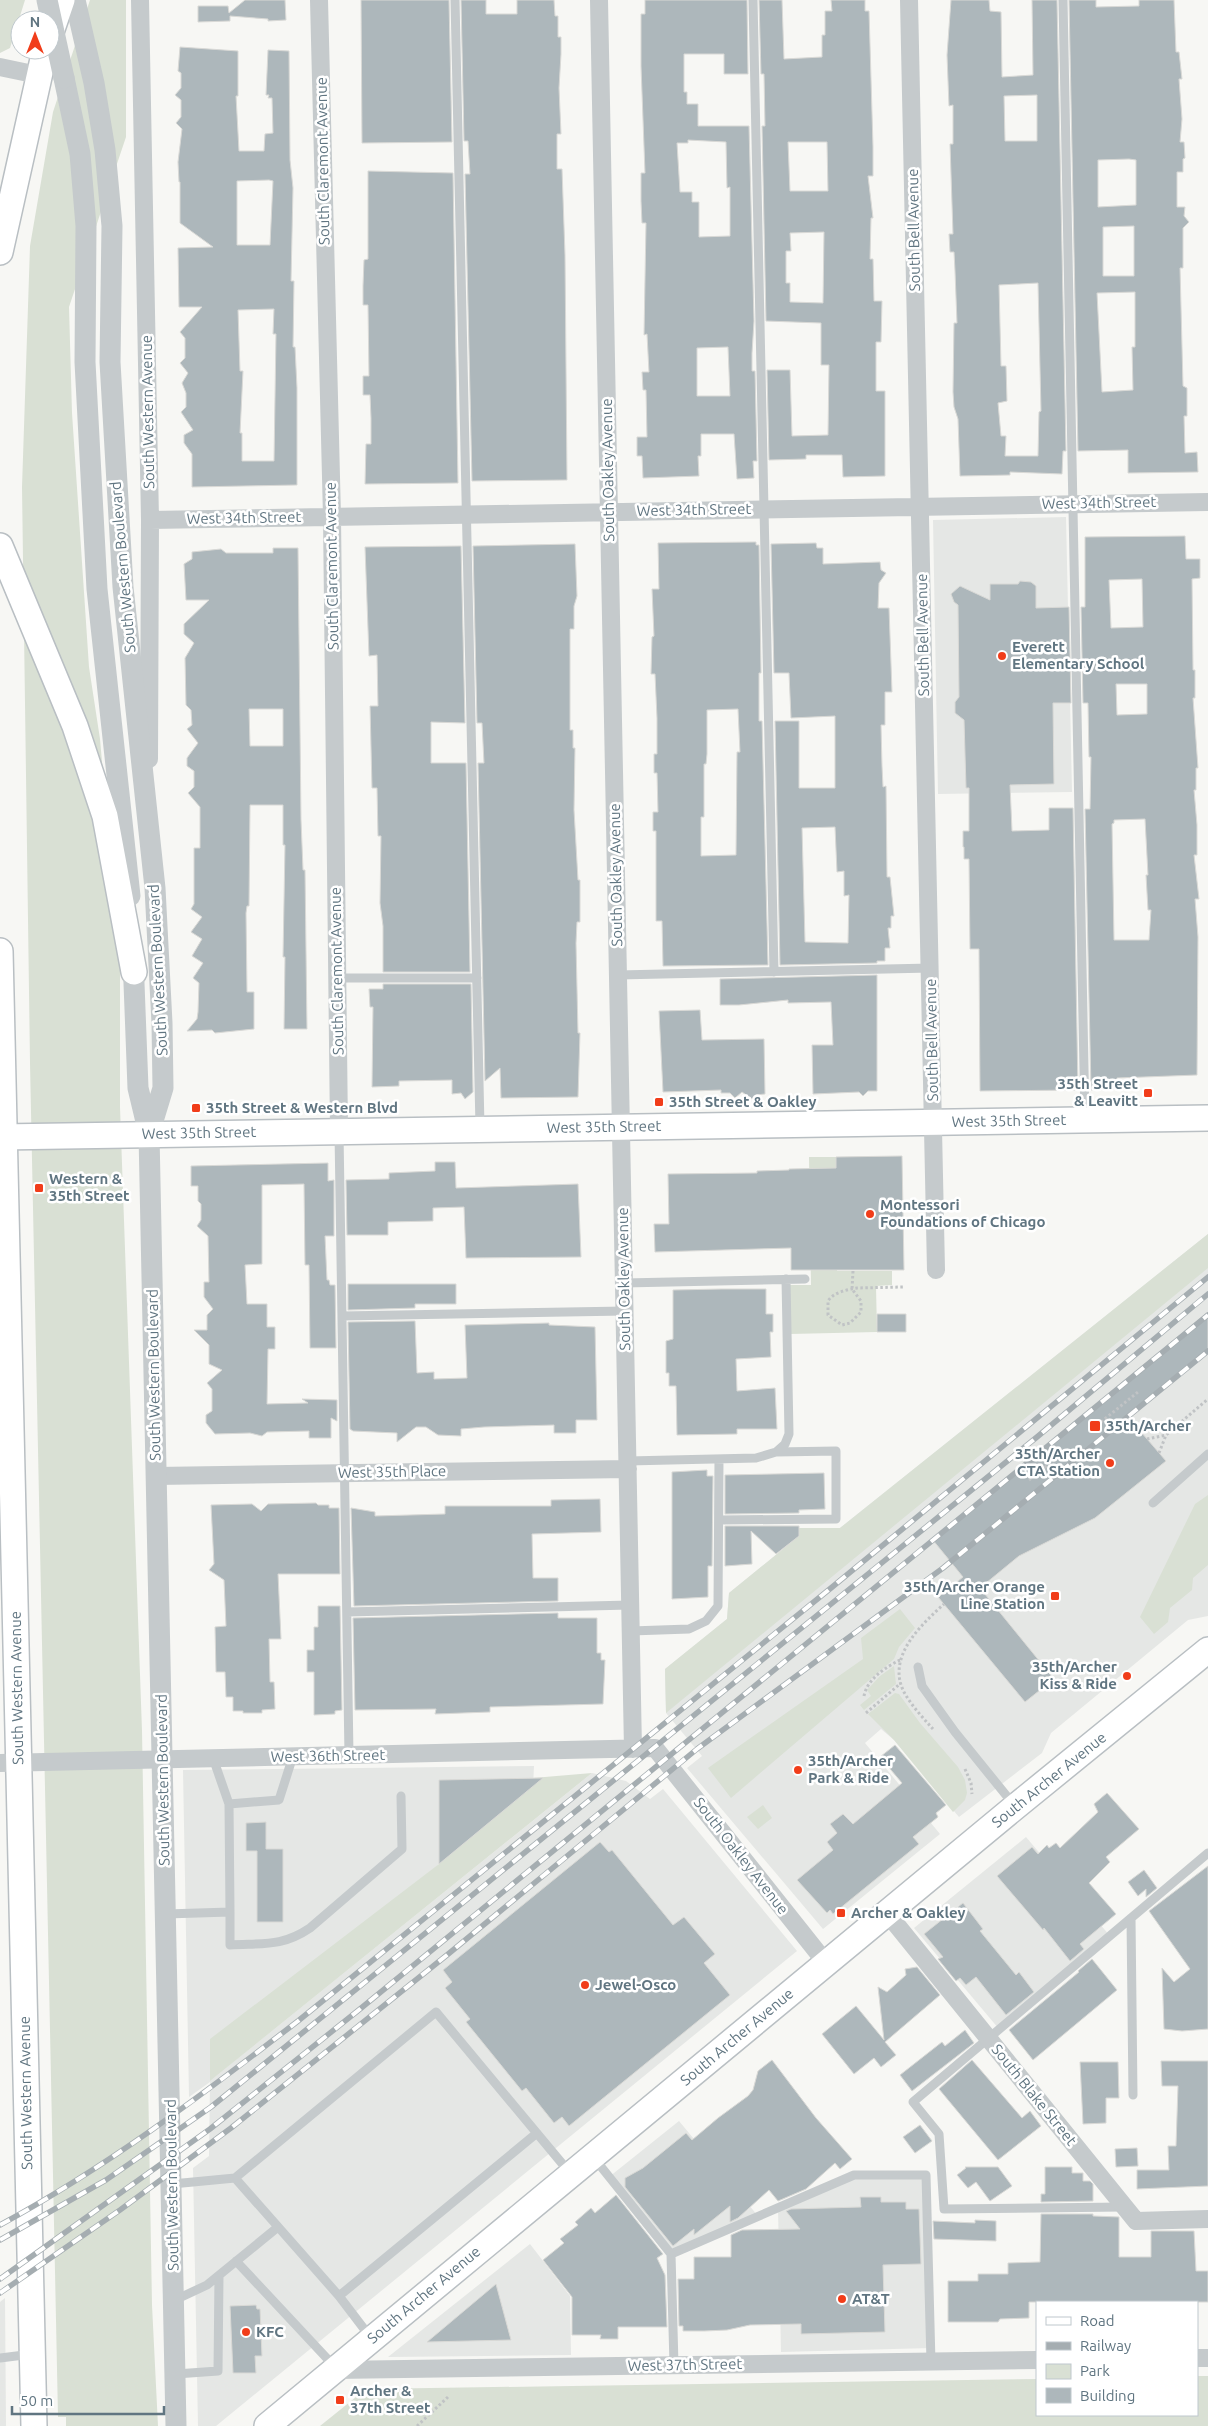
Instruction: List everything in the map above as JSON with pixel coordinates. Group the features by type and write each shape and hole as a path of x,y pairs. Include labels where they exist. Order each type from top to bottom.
{"main road":[{"path":"0,252 42,60"},
{"path":"0,546 75,726 105,816 134,972"},
{"name":"South Western Avenue","path":"0,951 9,1762 34,2426"},
{"name":"West 35th Street","path":"2,1137 1208,1118"},
{"name":"South Archer Avenue","path":"267,2426 886,1913 1208,1650"}],"street":[{"name":"South Western Boulevard","path":"47,0 80,154 86,226 85,362 97,589 130,890 138,1088 149,1134 176,2426"},
{"name":"South Western Boulevard","path":"75,0 94,84 107,169 112,226 110,362 122,578 155,888 164,1088 149,1134"},
{"name":"South Western Avenue","path":"140,0 150,520 148,825"},
{"name":"South Claremont Avenue","path":"319,0 332,516 339,1132"},
{"name":"South Oakley Avenue","path":"599,0 633,1749"},
{"name":"South Bell Avenue","path":"909,0 936,1270"},
{"path":"0,67 38,75"},
{"name":"West 34th Street","path":"150,520 1208,502"},
{"name":"West 35th Place","path":"156,1476 628,1465"},
{"name":"South Oakley Avenue","path":"655,1748 826,1963"},
{"name":"West 36th Street","path":"9,1762 655,1748"},
{"name":"South Blake Street","path":"886,1913 1136,2221 1208,2219"},
{"name":"West 37th Street","path":"335,2369 1036,2360"}],"lane":[{"path":"455,0 480,1129"},
{"path":"752,0 774,972"},
{"path":"1063,0 1085,1120"},
{"path":"618,976 931,968"},
{"path":"338,978 477,978"},
{"path":"339,1132 349,1755"},
{"path":"776,1452 785,1444 789,1434 786,1279"},
{"path":"624,1283 805,1279"},
{"path":"342,1316 625,1311"},
{"path":"628,1465 756,1458 776,1452 836,1451 836,1519 719,1520"},
{"path":"1154,1503 1208,1454"},
{"path":"631,1632 689,1630 706,1621 718,1606 720,1459"},
{"path":"347,1612 630,1605"},
{"path":"918,1667 922,1686 955,1732 1015,1807"},
{"path":"229,1804 279,1800 293,1756"},
{"path":"213,1758 229,1804 230,1944 282,1942 295,1938 310,1928 402,1849 401,1796"},
{"path":"1125,2207 944,2209 939,2134 913,2102 1208,1854"},
{"path":"166,1914 230,1912"},
{"path":"1131,1918 1133,2096"},
{"path":"172,2184 235,2178 436,2012 571,2174"},
{"path":"339,2296 537,2133"},
{"path":"592,2156 671,2254 674,2365"},
{"path":"671,2254 854,2175 926,2175 931,2362"},
{"path":"235,2178 339,2296 372,2338"},
{"path":"174,2300 207,2285 278,2227"},
{"path":"236,2261 335,2369"},
{"path":"176,2374 218,2371 219,2276"},
{"path":"0,2358 32,2354"}],"path":[{"path":"853,1271 852,1289 861,1301 861,1312 850,1323 842,1325 828,1315 828,1301 838,1293 852,1289 902,1288"},
{"path":"1101,1422 1138,1392"},
{"path":"1159,1453 1166,1435 1208,1399"},
{"path":"1147,1439 1166,1435"},
{"path":"1029,1480 1068,1449"},
{"path":"864,1696 865,1689 883,1669 900,1660"},
{"path":"866,1713 901,1683"},
{"path":"417,2426 448,2397"}],"shaded area":[{"name":"Everett Elementary School","path":"1066,517 1072,792 938,794 933,520"},
{"path":"1208,1234 1208,1616 1188,1620 1051,1733 1042,1753 959,1817 894,1740 881,1729 865,1743 940,1834 823,1929 687,1768 702,1756 666,1713 665,1669 727,1619 729,1593 799,1536 799,1528 840,1528"},
{"path":"534,1766 533,1787 439,1864 211,2080 592,1773 626,1781 650,1799 663,1789 797,1951 216,2426 198,2426 193,2168 209,2156 210,2082 189,2097 183,1770"},
{"path":"1026,1837 1110,1936 999,2029 914,1928"},
{"path":"679,2121 758,2216 671,2254 609,2177"},
{"path":"854,2175 926,2175 931,2348 781,2352 778,2208"},
{"path":"530,2244 570,2296 571,2355 388,2357"},
{"path":"5,2298 6,2426 0,2426 0,2302"}],"green space":[{"path":"0,0 25,0 22,10 10,10 10,48 0,53"},
{"path":"90,0 126,0 126,137 69,307 72,413 89,667 100,739 120,965 120,1107 142,1731 152,2305 158,2426 66,2426 66,2417 58,2417 30,1063 22,487 30,246 53,112"},
{"path":"809,1157 836,1157 837,1271 892,1271 892,1285 876,1286 877,1332 790,1334 790,1285 811,1285"},
{"path":"1208,1234 1208,1268 666,1713 665,1669 727,1619 729,1593 799,1536 799,1528 840,1528"},
{"path":"1208,1495 1208,1565 1193,1578 1192,1590 1170,1608 1168,1622 1154,1634 1140,1617 1195,1504"},
{"path":"900,1609 915,1628 899,1647 894,1659 731,1798 708,1768 863,1659 861,1638"},
{"path":"894,1666 896,1684 864,1710 860,1705 871,1696 867,1690 880,1676"},
{"path":"895,1693 899,1694 920,1723 958,1767 965,1780 967,1793 965,1800 953,1812 894,1740 868,1714"},
{"path":"592,1773 210,2081 210,2039 439,1864 532,1787 533,1778"},
{"path":"763,1805 772,1818 758,1829 747,1817"},
{"path":"1198,2376 1208,2376 1208,2426 320,2426 366,2389 1036,2379 1036,2416 1198,2416"}],"building":[{"path":"245,0 285,0 286,20 268,21 268,19 230,16 230,21 198,22 198,6 228,6 229,13"},
{"path":"361,0 449,0 452,142 362,143"},
{"path":"461,0 486,0 486,14 517,14 517,0 554,0 555,16 558,16 558,37 561,37 559,88 561,134 557,134 557,169 562,169 565,255 567,480 472,481 465,174 470,174 468,141 464,141"},
{"path":"645,0 747,0 748,74 724,74 724,54 684,54 684,92 687,92 687,104 698,104 698,126 749,126 754,321 752,371 755,371 757,461 753,461 754,478 737,479 734,434 701,434 701,456 698,456 699,476 643,478 642,456 637,456 637,437 647,437 646,390 643,390 642,372 649,372 647,334 644,335 646,223 642,223 641,201 641,173 645,173 641,14 645,14","holes":["688,140 726,142 727,188 730,187 730,236 699,237 699,202 692,202 692,192 680,192 677,143 688,143","728,347 730,396 697,396 697,348"]},
{"path":"759,0 782,0 784,59 822,57 822,35 825,35 825,11 832,11 831,0 865,0 865,11 869,11 873,147 873,176 868,176 873,218 871,218 870,259 873,259 874,301 882,301 881,342 876,342 876,391 885,391 885,476 843,477 842,455 806,455 806,459 769,460 767,370 790,370 792,436 828,435 829,365 821,365 821,323 766,321 762,126 765,126 764,74 761,74","holes":["788,142 827,142 828,191 790,191","824,232 823,303 790,302 790,283 786,283 786,251 791,251 790,233"]},
{"path":"951,0 989,0 990,11 1001,12 1002,77 1033,75 1032,0 1057,0 1066,451 1063,451 1062,474 1010,472 1010,475 960,476 958,419 954,407 953,392 954,323 957,323 955,271 954,252 950,252 949,234 953,234 950,144 953,144 953,105 949,106 947,55","holes":["1037,95 1037,141 1005,141 1004,96","1038,283 1041,411 1039,412 1038,456 1005,456 1006,436 1001,436 998,403 1007,401 1006,366 1001,366 999,285"]},
{"path":"1069,0 1096,0 1096,7 1139,6 1139,0 1174,0 1176,52 1179,52 1182,79 1179,79 1182,119 1180,142 1184,142 1185,158 1183,159 1183,172 1177,172 1177,207 1185,207 1184,216 1189,222 1183,228 1183,268 1180,268 1183,386 1187,388 1187,416 1184,416 1185,453 1197,452 1198,472 1128,473 1128,450 1078,451","holes":["1098,160 1136,160 1136,205 1098,207","1134,226 1134,276 1103,276 1103,227","1135,292 1135,347 1132,347 1133,390 1102,392 1097,293"]},
{"path":"180,47 238,51 238,96 236,96 239,151 264,151 265,134 273,133 272,98 268,98 269,95 266,95 268,50 289,51 290,160 293,188 291,281 294,281 293,347 295,347 297,388 297,485 192,487 192,454 184,443 184,435 193,430 181,412 186,407 186,393 182,383 188,373 180,363 185,358 185,338 180,332 202,307 179,307 178,248 213,247 180,223 178,162 182,129 176,123 181,117 181,100 175,95 181,88 181,73 178,71","holes":["237,181 273,181 270,245 237,245","274,309 273,334 276,334 274,461 242,461 242,433 240,433 243,371 240,371 238,310"]},
{"path":"368,171 453,173 458,483 365,484 366,444 371,444 370,395 363,395 363,376 369,376 368,305 363,305 364,260 368,259"},
{"path":"1185,536 1186,559 1200,559 1200,578 1192,579 1193,670 1195,670 1195,698 1193,698 1198,768 1196,768 1196,790 1194,790 1197,855 1194,855 1199,899 1195,899 1198,937 1197,1075 1117,1078 1117,1089 1091,1090 1085,809 1090,809 1091,757 1089,757 1088,703 1083,703 1081,607 1085,607 1085,537","holes":["1142,579 1143,627 1111,628 1109,580","1116,684 1147,684 1147,714 1117,715","1145,819 1148,910 1151,910 1149,940 1114,940 1112,824 1114,820"]},
{"path":"756,542 756,545 759,545 761,673 759,673 759,721 762,721 768,965 663,966 662,921 656,921 656,831 653,831 653,812 658,812 657,773 654,773 654,754 657,754 657,718 655,674 651,674 652,637 654,636 652,589 659,589 658,543","holes":["738,709 740,752 737,752 736,855 701,856 701,817 704,817 704,764 706,764 707,754 707,710"]},
{"path":"816,543 817,548 823,548 823,564 880,562 881,570 886,573 879,583 878,608 889,608 892,692 885,692 885,725 881,725 883,787 886,786 887,877 890,877 894,916 891,916 891,928 888,928 890,948 885,948 885,961 877,961 877,963 780,965 775,721 799,721 799,788 835,788 835,716 791,718 789,673 774,673 771,544","holes":["835,827 837,872 844,871 844,896 849,895 848,943 805,942 802,828"]},
{"path":"575,544 577,596 574,606 574,629 570,629 570,730 573,730 573,748 575,748 574,810 578,880 580,880 580,922 577,922 576,943 578,1033 580,1033 578,1097 501,1098 500,1068 485,1081 478,763 484,763 482,723 477,723 473,546"},
{"path":"461,546 465,723 431,722 431,763 466,763 470,972 383,972 383,926 380,903 381,836 378,836 377,788 372,788 370,706 378,706 377,655 369,656 365,547"},
{"path":"273,548 298,548 301,820 303,870 305,870 307,1029 284,1029 285,845 283,845 283,805 250,805 249,906 247,906 246,913 247,992 254,992 254,1029 215,1033 212,1030 187,1031 197,1019 199,983 193,978 203,963 192,956 202,939 191,932 202,917 191,909 194,904 194,848 200,848 200,807 188,793 194,787 194,771 187,766 187,758 198,743 187,729 192,725 191,710 186,705 185,658 194,643 184,634 184,624 209,600 186,600 184,564 192,559 192,552 221,549 226,553 273,553","holes":["249,709 283,709 283,746 250,746"]},
{"path":"1020,581 1031,582 1036,586 1036,608 1069,607 1071,703 1053,703 1054,784 1010,785 1012,831 1049,830 1049,808 1073,808 1078,1090 980,1091 979,949 970,949 969,859 964,859 963,847 963,831 969,831 969,788 966,788 964,720 955,713 955,702 959,697 958,605 954,602 951,594 960,586 990,600 990,584 1018,584"},
{"path":"877,975 877,1091 868,1091 863,1096 859,1092 813,1094 812,1045 833,1045 831,1002 788,1003 788,1000 720,1005 720,979"},
{"path":"383,984 471,984 473,1092 465,1099 461,1093 452,1094 452,1080 399,1081 399,1086 372,1087 373,1007 370,1007 369,989 383,989"},
{"path":"700,1010 702,1040 764,1039 765,1094 756,1095 752,1099 742,1092 735,1098 730,1093 721,1093 721,1090 663,1092 659,1011"},
{"path":"902,1156 904,1270 791,1270 791,1248 655,1252 654,1224 669,1224 668,1174 757,1173 757,1171 836,1168 836,1157"},
{"path":"435,1162 455,1162 456,1188 578,1184 581,1257 466,1258 464,1207 433,1208 433,1221 388,1222 388,1235 347,1235 346,1180 389,1179 389,1173 435,1171"},
{"path":"328,1163 328,1181 334,1180 334,1236 325,1236 327,1280 329,1280 330,1285 335,1285 336,1348 310,1348 309,1265 305,1265 304,1184 262,1185 262,1264 245,1265 247,1304 267,1304 267,1327 275,1327 275,1349 268,1349 267,1404 308,1403 302,1399 337,1400 337,1421 331,1418 331,1438 309,1438 309,1431 267,1432 262,1436 250,1433 215,1434 206,1423 206,1415 212,1411 212,1389 207,1383 222,1370 209,1364 209,1345 194,1330 207,1330 207,1315 213,1309 204,1297 204,1282 209,1282 208,1236 197,1226 201,1220 201,1204 198,1201 198,1186 191,1186 191,1166"},
{"path":"348,1284 456,1284 456,1304 415,1304 415,1308 348,1310"},
{"path":"766,1289 766,1314 773,1314 773,1332 770,1332 771,1357 736,1359 737,1391 775,1388 777,1429 737,1429 737,1434 677,1435 676,1386 669,1386 669,1373 666,1373 666,1341 673,1339 673,1290"},
{"path":"1208,1312 1208,1353 1129,1418 1166,1461 1095,1518 1019,1556 980,1588 1054,1679 1025,1702 938,1597 963,1577 932,1539"},
{"path":"877,1314 906,1314 906,1332 877,1332"},
{"path":"415,1321 417,1373 434,1372 434,1379 467,1378 465,1325 549,1323 549,1325 595,1327 597,1420 576,1420 576,1433 554,1433 554,1425 461,1429 461,1436 438,1435 426,1427 416,1427 397,1442 397,1433 353,1431 350,1429 348,1322"},
{"path":"707,1470 707,1476 713,1476 712,1566 708,1566 708,1597 672,1599 672,1472"},
{"path":"824,1473 825,1509 799,1510 799,1513 725,1514 725,1475"},
{"path":"600,1499 601,1532 532,1534 533,1578 558,1578 558,1601 354,1606 351,1508 375,1512 375,1516 445,1514 445,1506 551,1506 551,1500"},
{"path":"316,1503 318,1505 329,1505 329,1508 339,1508 340,1574 278,1574 281,1639 269,1639 270,1682 274,1682 275,1709 262,1710 262,1713 233,1711 233,1697 226,1697 225,1672 216,1672 215,1627 226,1626 224,1580 209,1570 214,1564 211,1505 252,1504 261,1511 268,1504"},
{"path":"725,1526 799,1526 799,1536 776,1554 751,1531 752,1564 725,1566"},
{"path":"318,1606 340,1606 342,1710 335,1711 335,1714 314,1715 314,1672 307,1672 307,1650 314,1650 314,1627 318,1627"},
{"path":"558,1613 558,1618 597,1618 597,1653 601,1653 601,1660 605,1660 603,1704 490,1707 490,1712 435,1714 436,1709 355,1710 353,1618"},
{"path":"895,1745 946,1805 936,1813 938,1817 913,1837 919,1844 833,1914 830,1910 827,1913 797,1880 833,1850 827,1842 837,1833 830,1824 843,1814 853,1824 902,1783 880,1757"},
{"path":"543,1778 439,1864 439,1780"},
{"path":"1107,1793 1139,1829 1106,1857 1110,1862 1089,1883 1116,1914 1080,1944 1084,1949 1070,1961 1044,1928 1043,1930 997,1876 1032,1847 1038,1854 1047,1845 1049,1848 1056,1843 1060,1848 1098,1812 1094,1804"},
{"path":"266,1822 266,1849 283,1849 283,1922 257,1922 257,1851 246,1851 246,1823"},
{"name":"Jewel-Osco","path":"600,1842 609,1852 612,1850 673,1925 684,1917 715,1954 704,1963 730,1995 569,2126 562,2117 554,2123 526,2088 522,2091 466,2022 470,2019 445,1988 452,1982 443,1970"},
{"path":"1208,1866 1208,2029 1182,2031 1164,2029 1162,1968 1174,1982 1190,1969 1149,1911"},
{"path":"1144,1870 1157,1888 1146,1897 1146,1889 1138,1896 1128,1882"},
{"path":"963,1903 983,1929 980,1931 1016,1975 1019,1972 1034,1992 1006,2015 976,1977 966,1985 960,1978 956,1981 938,1959 943,1957 924,1934"},
{"path":"1092,1959 1117,1990 1033,2060 1009,2030"},
{"path":"917,1967 940,1995 885,2042 896,2055 881,2067 874,2058 854,2074 822,2034 856,2006 884,2040 878,1987 887,1992 906,1975 905,1969"},
{"path":"965,2030 974,2043 912,2091 900,2075 942,2042 945,2046"},
{"path":"772,2060 816,2118 852,2159 840,2169 835,2163 806,2189 778,2201 769,2190 738,2218 730,2222 730,2206 694,2235 694,2229 673,2246 625,2187 625,2178 643,2168 686,2133 692,2140 748,2096 753,2090 758,2071"},
{"path":"972,2060 1022,2118 1030,2111 1041,2126 998,2160 939,2089"},
{"path":"1161,2061 1208,2061 1208,2186 1137,2189 1137,2170 1169,2170 1168,2146 1176,2146 1178,2086 1162,2086"},
{"path":"1080,2062 1118,2062 1119,2098 1106,2098 1106,2123 1083,2124"},
{"path":"920,2125 932,2141 915,2153 903,2137"},
{"path":"1137,2148 1138,2166 1116,2167 1115,2149"},
{"path":"965,2167 998,2167 1012,2186 990,2201 976,2182 968,2188 957,2175"},
{"path":"1045,2167 1072,2167 1072,2173 1083,2173 1083,2181 1090,2181 1093,2184 1093,2201 1041,2202 1041,2194 1045,2194"},
{"path":"616,2195 663,2254 657,2258 665,2275 667,2327 618,2327 618,2339 600,2339 601,2335 572,2335 572,2297 543,2260 564,2243 560,2239 578,2225 575,2222 591,2208 595,2213"},
{"path":"860,2197 881,2197 881,2202 906,2202 906,2209 919,2209 921,2264 883,2265 885,2332 801,2334 801,2324 750,2325 727,2330 704,2331 683,2331 683,2326 679,2326 678,2279 694,2279 694,2257 731,2257 731,2235 742,2230 800,2229 786,2211 791,2209 861,2207"},
{"path":"1041,2214 1093,2214 1093,2216 1119,2217 1119,2257 1151,2257 1151,2231 1194,2231 1196,2271 1208,2271 1208,2302 1036,2301 1029,2302 1029,2318 1000,2319 998,2322 948,2322 948,2281 978,2281 978,2274 1008,2274 1008,2263 1040,2262"},
{"path":"975,2220 996,2221 996,2241 934,2239 933,2221 975,2223"},
{"path":"496,2284 511,2340 427,2342"},
{"name":"KFC","path":"256,2305 257,2309 260,2309 262,2356 255,2356 256,2373 233,2373 230,2306"}],"railway":[{"path":"0,2225 40,2203 153,2129 298,2021 831,1588 1208,1277"},
{"path":"0,2240 106,2180 211,2107 1037,1437 1208,1294"},
{"path":"0,2279 210,2129 360,2009 1208,1315"},
{"path":"0,2293 120,2210 231,2128 447,1955 697,1749 943,1568 1208,1351"}],"place":[{"name":"Everett Elementary School","path":"1002,656"},
{"name":"35th Street & Leavitt","path":"1148,1093"},
{"name":"35th Street & Oakley","path":"659,1102"},
{"name":"35th Street & Western Blvd","path":"196,1108"},
{"name":"Western & 35th Street","path":"39,1188"},
{"name":"Montessori Foundations of Chicago","path":"870,1214"},
{"name":"35th/Archer","path":"1095,1426"},
{"name":"35th/Archer CTA Station","path":"1110,1463"},
{"name":"35th/Archer Orange Line Station","path":"1055,1596"},
{"name":"35th/Archer Kiss & Ride","path":"1127,1676"},
{"name":"35th/Archer Park & Ride","path":"798,1770"},
{"name":"Archer & Oakley","path":"841,1913"},
{"name":"Jewel-Osco","path":"585,1985"},
{"name":"AT&T","path":"842,2299"},
{"name":"KFC","path":"246,2332"},
{"name":"Archer & 37th Street","path":"340,2400"}]}
